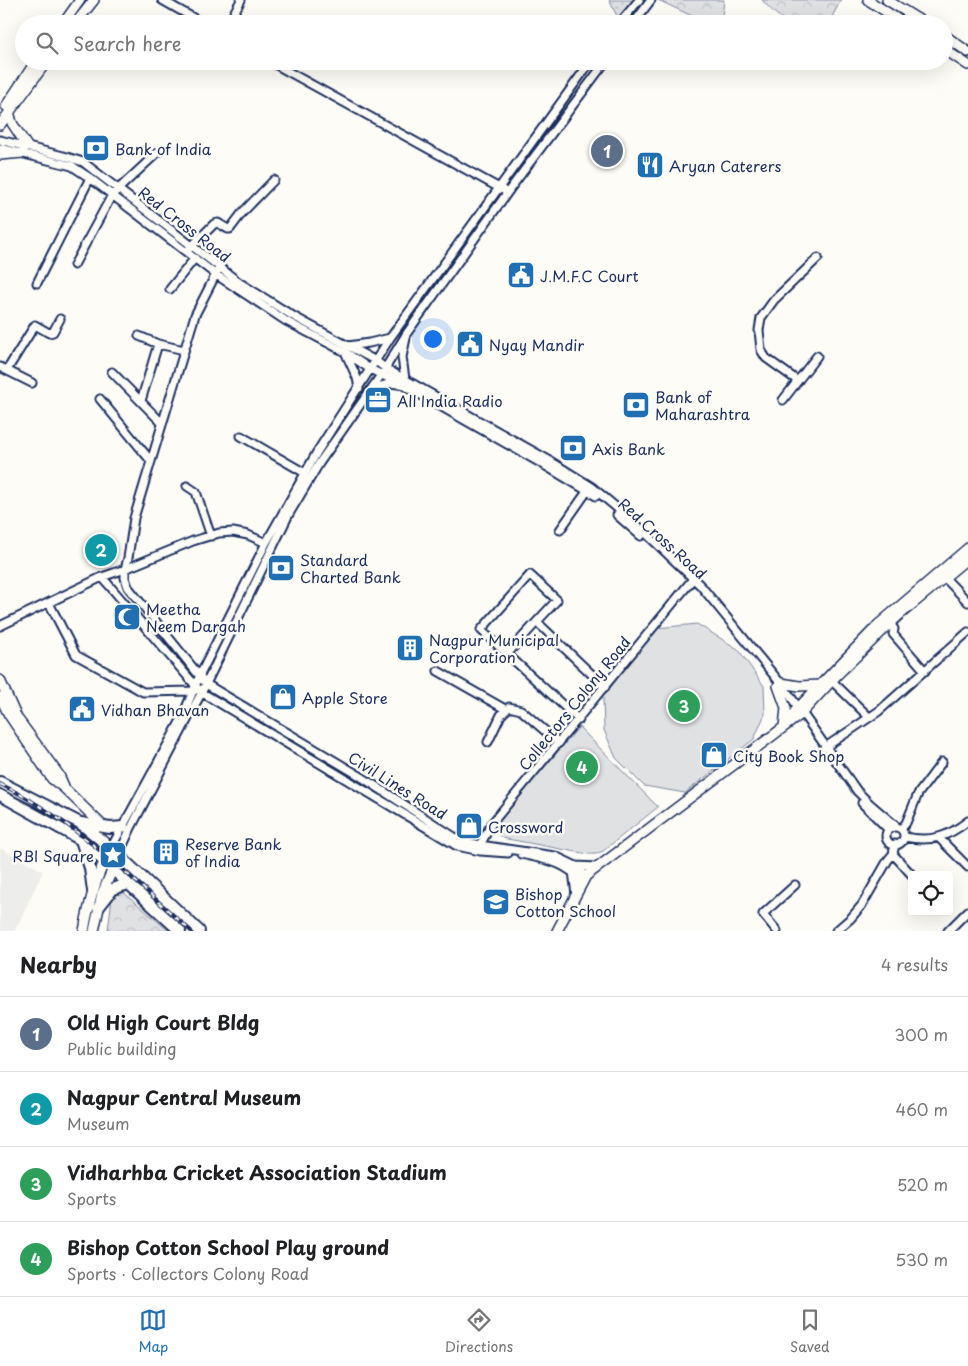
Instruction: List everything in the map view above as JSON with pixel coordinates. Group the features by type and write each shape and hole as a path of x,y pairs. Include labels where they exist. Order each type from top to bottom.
{"highway":[{"path":"0,782 80,823 115,851 199,931"},
{"path":"0,795 80,840 180,931"},
{"path":"80,823 123,827"},
{"path":"80,840 90,868 93,891"},
{"path":"98,908 114,889 128,884"}],"main road":[{"path":"69,15 80,0"},
{"path":"82,15 94,0"},
{"path":"868,0 891,15"},
{"path":"887,0 911,15"},
{"path":"953,41 968,52"},
{"path":"953,55 968,65"},
{"path":"0,125 2,114 30,70"},
{"path":"2,114 39,70"},
{"path":"0,155 25,150 12,123 2,114"},
{"path":"800,711 820,685 879,624 968,548"},
{"path":"557,931 584,879 749,755 787,724 890,624 968,558"},
{"path":"0,680 9,715"},
{"path":"787,724 786,708 779,684 799,686 820,685"},
{"path":"0,697 9,715 59,775 64,788 103,826"},
{"path":"84,931 93,891 104,861 115,851"},
{"path":"94,931 98,908 112,869 115,851"}],"street":[{"path":"162,0 188,15"},
{"path":"233,15 241,0"},
{"path":"626,15 639,0"},
{"path":"640,15 651,0"},
{"path":"285,70 508,192"},
{"path":"115,851 131,828 197,689 199,677 266,543 305,473 390,338 584,70"},
{"path":"49,603 76,655 143,692 197,689 206,684 289,514 320,462 407,333 508,192 599,70"},
{"name":"Red Cross Road","path":"0,140 72,166 189,249"},
{"name":"Red Cross Road","path":"0,148 25,150 83,162 119,189 200,259 286,321 376,361 383,371"},
{"path":"74,265 112,195 157,153"},
{"path":"37,283 90,178"},
{"path":"189,249 214,224 218,223 228,230 230,229 242,213 274,180"},
{"path":"798,381 766,358 761,350 758,330 761,318 774,300 818,258"},
{"path":"170,288 200,259"},
{"path":"125,569 134,518 162,423 194,315 214,268"},
{"path":"32,383 3,368 35,325 50,333 53,332 60,319"},
{"path":"363,399 379,386 391,382 404,382 402,357 407,333"},
{"path":"139,336 158,344 184,350"},
{"path":"359,388 358,378 346,349 390,338"},
{"path":"141,401 158,344"},
{"name":"Red Cross Road","path":"346,349 370,369 383,371 404,382 588,490 692,580 779,684 825,747"},
{"path":"783,400 817,356"},
{"path":"112,372 162,423"},
{"path":"100,399 151,461"},
{"path":"491,432 547,459 592,487 636,524 701,586 779,684"},
{"path":"241,436 305,473"},
{"path":"187,486 196,492 211,536"},
{"path":"560,530 588,490"},
{"path":"0,626 102,577 176,547 211,536 241,532 266,543"},
{"name":"Civil Lines Road","path":"125,569 124,578 128,587 206,684 360,776 459,840 555,856 574,868"},
{"path":"508,654 557,600 530,575 481,630 578,720"},
{"path":"102,577 197,689 456,846 480,851 518,854 546,859 574,868 598,867"},
{"path":"945,578 968,602"},
{"name":"Collectors Colony Road","path":"480,845 492,823 692,580"},
{"path":"537,622 605,687"},
{"path":"890,624 894,629 893,634 925,671"},
{"path":"825,747 869,718 968,632"},
{"path":"438,671 505,709"},
{"path":"832,681 869,718"},
{"path":"115,851 123,827 197,689"},
{"path":"488,742 505,709 509,707 516,708 559,743"},
{"path":"825,747 857,791 899,828 904,837"},
{"path":"825,747 857,798 888,830"},
{"path":"888,830 899,828 906,822 918,794 942,762"},
{"path":"904,837 920,840 938,838 960,828 968,821"},
{"path":"836,931 862,905 890,857 892,844 886,834 888,830"},
{"path":"892,844 900,843 904,837"},
{"path":"938,838 968,867"},
{"path":"890,857 908,872"},
{"path":"574,868 584,879"},
{"path":"574,868 576,894"},
{"path":"777,931 764,914 795,885"},
{"path":"948,931 968,911"}],"shaded area":[{"path":"0,848 43,871 15,931 0,931"}],"green space":[{"path":"609,0 642,0 631,15 616,15"},
{"path":"658,0 724,0 722,15 690,15"},
{"path":"762,0 841,0 833,15 777,15"},
{"path":"697,624 738,649 764,686 765,714 754,739 685,793 644,786 616,758 604,730 603,697 657,628"},
{"path":"579,727 658,807 603,851 596,854 502,838 495,831 496,824"},
{"path":"123,892 169,931 108,931 112,897"}],"railway":[{"path":"0,784 27,798 77,832 191,931"}],"place":[{"name":"Bank of India","path":"96,148"},
{"name":"Old High Court Bldg","path":"607,151"},
{"name":"Aryan Caterers","path":"650,165"},
{"name":"J.M.F.C Court","path":"521,275"},
{"name":"Nyay Mandir","path":"470,344"},
{"name":"All India Radio","path":"378,400"},
{"name":"Bank of Maharashtra","path":"636,405"},
{"name":"Axis Bank","path":"573,448"},
{"name":"Nagpur Central Museum","path":"101,550"},
{"name":"Standard Charted Bank","path":"281,568"},
{"name":"Meetha Neem Dargah","path":"127,617"},
{"name":"Nagpur Municipal Corporation","path":"410,648"},
{"name":"Apple Store","path":"283,697"},
{"name":"Vidharhba Cricket Association Stadium","path":"684,706"},
{"name":"Vidhan Bhavan","path":"82,709"},
{"name":"City Book Shop","path":"714,755"},
{"name":"Bishop Cotton School Play ground","path":"582,767"},
{"name":"Crossword","path":"469,826"},
{"name":"Reserve Bank of India","path":"166,852"},
{"name":"RBI Square","path":"113,855"},
{"name":"Bishop Cotton School","path":"496,902"}]}
